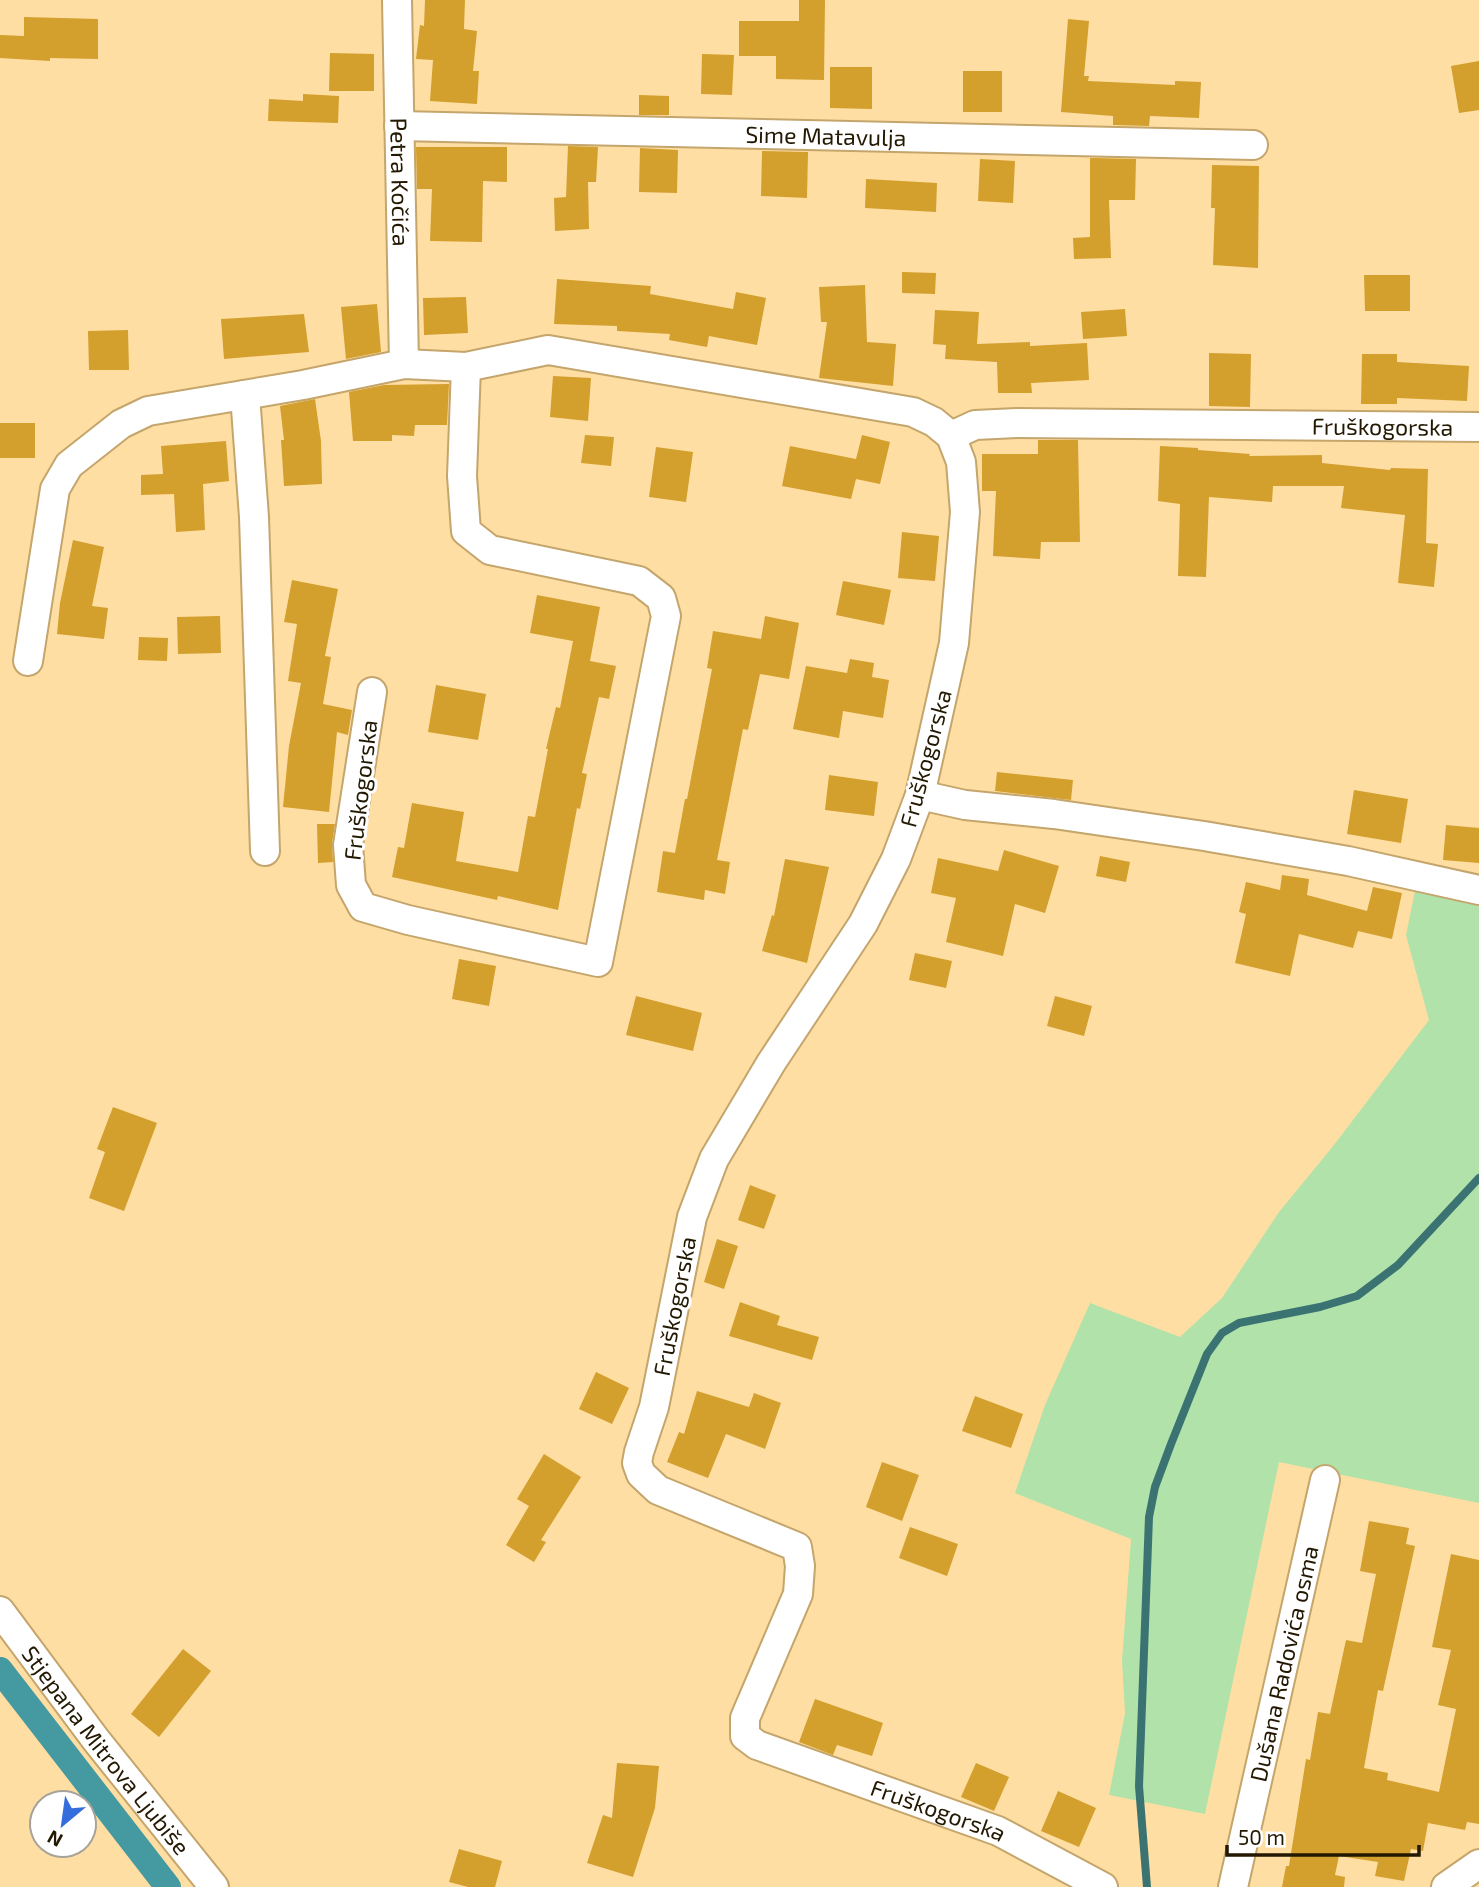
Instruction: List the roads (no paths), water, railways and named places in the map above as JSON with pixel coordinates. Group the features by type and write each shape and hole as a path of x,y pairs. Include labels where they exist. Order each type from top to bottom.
{"street":[{"name":"Petra Kočića","path":"397,0 404,364"},
{"name":"Sime Matavulja","path":"400,126 1253,145"},
{"path":"28,661 55,489 69,465 121,425 148,411 404,364 466,367 548,350 914,412 934,422 951,436"},
{"name":"Fruškogorska","path":"372,692 348,845 351,885 363,907 408,920 598,962 666,616 662,598 639,581 490,550 466,531 462,477 466,367"},
{"path":"245,395 254,517 265,851"},
{"name":"Fruškogorska","path":"1103,1887 998,1831 757,1745 745,1736 745,1718 798,1594 800,1566 797,1547 658,1490 641,1474 637,1463 654,1407 692,1217 713,1159 771,1063 863,924 896,859 920,795 954,643 965,512 961,462 951,436 975,425 1017,423 1479,427"},
{"path":"920,795 965,805 1054,814 1204,836 1348,861 1479,890"},
{"name":"Dušana Radovića osma","path":"1233,1887 1325,1480"},
{"name":"Stjepana Mitrova Ljubiše","path":"0,1611 96,1740 214,1887"},
{"path":"1446,1887 1479,1864"}],"waterway":[{"path":"1147,1887 1139,1786 1149,1517 1155,1487 1207,1354 1222,1333 1239,1323 1320,1307 1357,1296 1398,1265 1479,1178"},
{"path":"0,1670 168,1887"}]}
